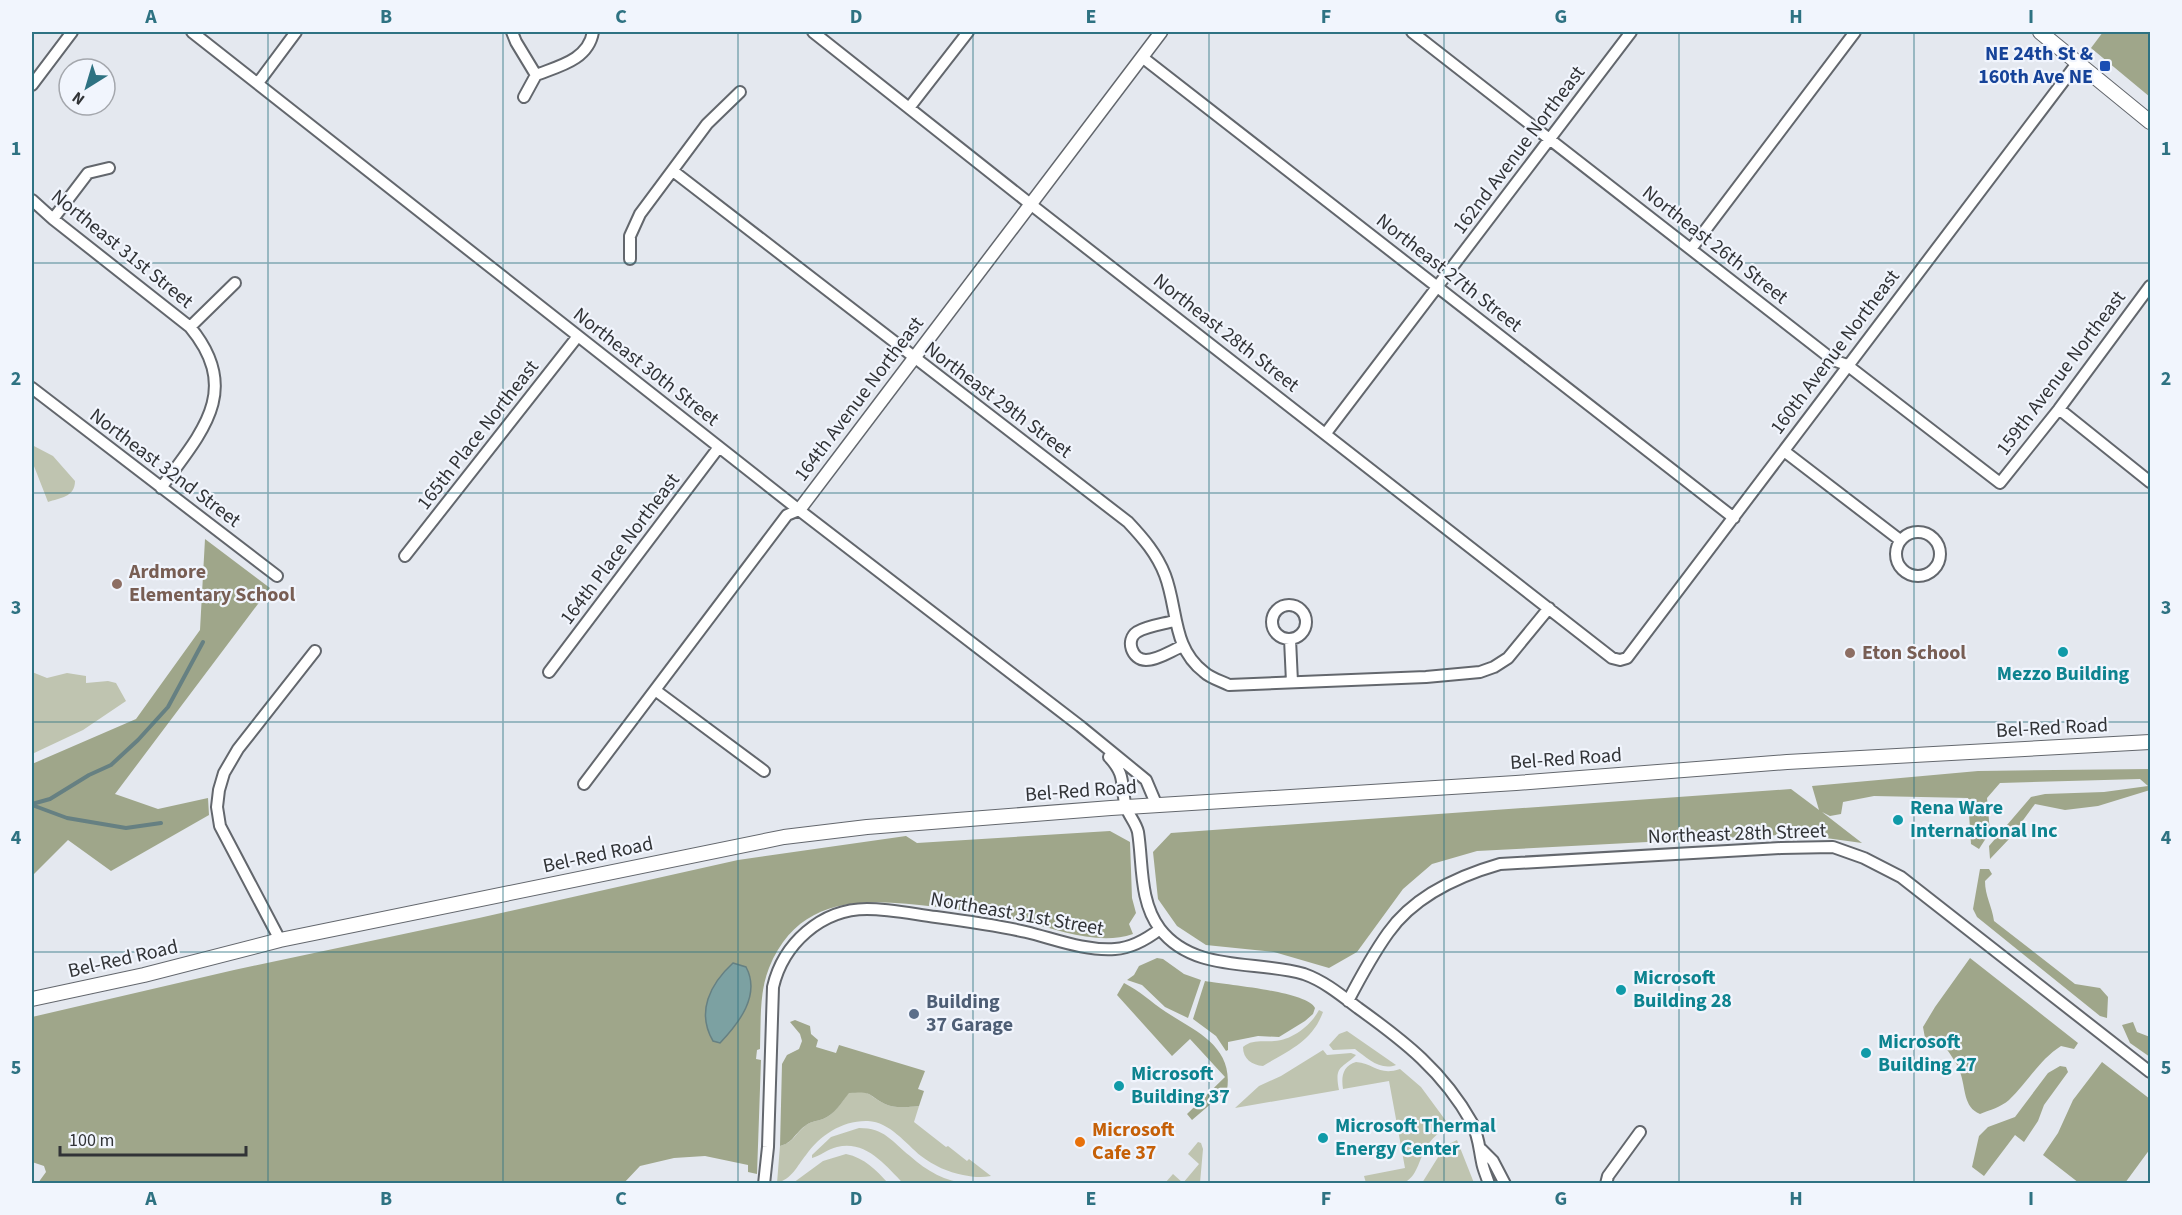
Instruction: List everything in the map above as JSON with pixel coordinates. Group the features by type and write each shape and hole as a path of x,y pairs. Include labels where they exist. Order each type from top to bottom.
{"main road":[{"path":"2040,32 2151,122"},
{"name":"Bel-Red Road","path":"32,999 144,975 280,940 784,837 867,827 1516,783 1787,762 2151,742"}],"street":[{"path":"32,85 72,32"},
{"name":"Northeast 30th Street","path":"192,32 799,510 1080,726 1146,780 1157,806"},
{"path":"258,83 297,32"},
{"path":"512,32 536,75"},
{"path":"525,97 536,75 562,66 584,52 593,32"},
{"name":"Northeast 28th Street","path":"813,32 1612,658 1620,660"},
{"path":"909,108 968,32"},
{"name":"164th Avenue Northeast","path":"584,784 787,515 799,510 1029,203 1161,32"},
{"name":"Northeast 26th Street","path":"1412,32 1833,360 1847,365 2000,483"},
{"name":"162nd Avenue Northeast","path":"1326,433 1631,32"},
{"path":"1691,249 1856,32"},
{"name":"Northeast 27th Street","path":"1142,57 1734,518"},
{"name":"160th Avenue Northeast","path":"1620,660 1627,658 2078,62"},
{"path":"630,259 630,236 640,214 707,124 740,92"},
{"path":"53,219 88,173 109,168"},
{"name":"Northeast 29th Street","path":"673,171 1128,522 1157,557 1166,576 1174,621 1183,646 1192,661 1204,673 1229,685 1292,682"},
{"name":"Northeast 31st Street","path":"32,200 190,327 208,352 214,369 216,395 208,422 161,488"},
{"path":"190,327 235,283"},
{"name":"159th Avenue Northeast","path":"2000,483 2059,409 2151,286"},
{"name":"165th Place Northeast","path":"405,556 578,336"},
{"name":"Northeast 32nd Street","path":"32,388 277,576"},
{"path":"2059,409 2151,482"},
{"name":"164th Place Northeast","path":"549,672 719,447"},
{"path":"1784,452 1900,540"},
{"path":"1917,531 1929,534 1938,543 1940,549 1939,562 1936,567 1926,575 1913,576 1907,573 1898,564 1896,558 1900,540 1917,531"},
{"path":"1290,639 1292,682 1426,677 1480,672 1508,658 1549,608"},
{"path":"1174,621 1138,631 1132,638 1131,648 1137,657 1147,660 1183,646"},
{"path":"280,940 220,826 217,807 219,790 224,773 238,749 315,651"},
{"path":"655,690 764,771"},
{"name":"Northeast 30th Street","path":"1080,726 1119,768 1127,808 1137,829 1146,896 1151,914 1160,929"},
{"name":"Northeast 28th Street","path":"1348,1000 1388,932 1404,914 1451,882 1471,872 1500,864 1833,847 1864,858 1901,877 2151,1072"},
{"name":"Northeast 31st Street","path":"764,1184 768,1147 773,987 778,968 790,948 808,930 837,915 868,909 1001,926 1101,950 1118,949 1146,940 1160,929"},
{"path":"1160,929 1195,955 1211,960 1303,974 1332,988 1406,1043 1436,1071 1472,1124 1481,1149 1482,1163 1489,1184"},
{"path":"1597,1184 1607,1180 1640,1132"},
{"path":"1481,1149 1493,1161 1505,1184"}],"shaded area":[{"path":"2103,32 2150,32 2150,97 2091,48"},
{"path":"32,445 53,456 75,481 70,494 48,502 32,461"},
{"path":"205,539 270,588 115,794 158,809 208,798 209,815 111,871 68,840 32,876 32,764 136,719 200,630"},
{"path":"32,672 47,678 67,673 86,676 86,683 108,681 116,683 126,701 83,730 32,754"},
{"path":"2150,769 2150,790 2098,806 2065,810 2035,804 2010,838 1990,859 1989,846 2031,797 2045,794 2104,792 2148,786 2140,779 2000,783 1987,798 1990,832 1979,849 1971,844 1968,798 1874,796 1843,802 1841,814 1830,816 1822,812 1862,843 1797,834 1477,851 1432,864 1403,889 1357,952 1329,968 1274,952 1206,945 1177,926 1158,899 1153,852 1171,833 1791,789 1819,810 1812,786 1978,771"},
{"path":"1110,831 1130,842 1132,898 1136,913 1129,924 1133,934 1093,938 993,915 886,902 839,906 818,913 799,925 782,943 769,968 764,987 760,1049 757,1050 756,1059 761,1060 757,1174 748,1172 748,1165 705,1156 674,1158 640,1166 623,1184 38,1183 46,1172 44,1166 32,1162 32,1017 234,970 738,860 906,836 917,843"},
{"path":"1980,869 1989,869 1992,874 1985,881 1994,921 2075,984 2100,988 2108,997 2107,1018 2100,1016 1977,917 1973,909"},
{"path":"1157,958 1163,959 1184,974 1201,980 1188,1018 1165,1007 1142,985 1127,980 1134,975 1139,966"},
{"path":"1970,958 2078,1043 2074,1049 2061,1046 2040,1064 2009,1100 1980,1114 1968,1102 1955,1061 1943,1043 1925,1038 1923,1027"},
{"path":"733,963 746,967 751,988 741,1018 720,1043 713,1041 708,1030 706,1009 712,989"},
{"path":"1205,981 1282,993 1309,1002 1315,1008 1313,1014 1305,1021 1279,1037 1258,1036 1228,1042 1226,1051 1216,1036 1193,1019"},
{"path":"1124,983 1200,1033 1218,1051 1224,1062 1228,1075 1227,1090 1192,1120 1187,1114 1225,1077 1190,1039 1172,1056 1117,995"},
{"path":"1319,1010 1323,1012 1313,1031 1291,1050 1263,1066 1252,1063 1246,1058 1243,1047 1246,1044 1288,1038 1306,1026"},
{"path":"795,1020 810,1026 811,1034 818,1040 816,1047 836,1053 839,1045 925,1071 918,1089 924,1091 919,1106 893,1107 866,1093 849,1093 831,1115 807,1125 791,1140 780,1146 782,1064 787,1055 799,1049 802,1041 800,1034 790,1022"},
{"path":"2133,1022 2137,1032 2150,1037 2150,1057 2130,1043 2122,1025"},
{"path":"1347,1031 1396,1065 1379,1065 1355,1049 1333,1050 1329,1045 1339,1034"},
{"path":"1323,1050 1327,1055 1351,1053 1356,1055 1338,1072 1339,1090 1235,1108 1259,1086 1281,1076"},
{"path":"1356,1062 1387,1071 1400,1069 1421,1087 1449,1125 1430,1141 1415,1173 1408,1181 1390,1185 1366,1183 1364,1176 1405,1168 1389,1081 1343,1089 1344,1072 1348,1066"},
{"path":"2102,1062 2150,1099 2150,1149 2125,1183 2079,1183 2043,1155 2058,1133 2073,1100"},
{"path":"2060,1066 2066,1067 2068,1072 2044,1105 2038,1121 2024,1142 2015,1135 1984,1176 1972,1167 1979,1136 1988,1127 2015,1117 2048,1073"},
{"path":"849,1092 866,1093 893,1107 919,1106 914,1122 946,1147 948,1146 967,1161 969,1159 991,1176 970,1176 941,1168 921,1156 890,1129 876,1122 859,1121 841,1126 825,1135 790,1175 777,1183 780,1146 791,1140 807,1125 831,1114"},
{"path":"859,1128 882,1133 937,1175 968,1183 903,1183 882,1162 857,1147 837,1147 812,1158 812,1155 831,1137"},
{"path":"1457,1140 1474,1183 1422,1183 1445,1146"},
{"path":"1198,1142 1201,1143 1203,1149 1200,1183 1183,1183 1199,1164 1188,1154"},
{"path":"846,1154 864,1162 888,1183 793,1183 823,1161"},
{"path":"1173,1174 1183,1183 1165,1183"}],"waterway":[{"path":"32,804 50,799 89,775 111,765 138,740 168,707 203,642"},
{"path":"32,805 67,818 126,828 161,823"}],"place":[{"name":"NE 24th St & 160th Ave NE","path":"2105,66"},
{"name":"Ardmore Elementary School","path":"117,584"},
{"name":"Mezzo Building","path":"2063,652"},
{"name":"Eton School","path":"1850,653"},
{"name":"Rena Ware International Inc","path":"1898,820"},
{"name":"Microsoft Building 28","path":"1621,990"},
{"name":"Building 37 Garage","path":"914,1014"},
{"name":"Microsoft Building 27","path":"1866,1053"},
{"name":"Microsoft Building 37","path":"1119,1086"},
{"name":"Microsoft Thermal Energy Center","path":"1323,1138"},
{"name":"Microsoft Cafe 37","path":"1080,1142"}]}
